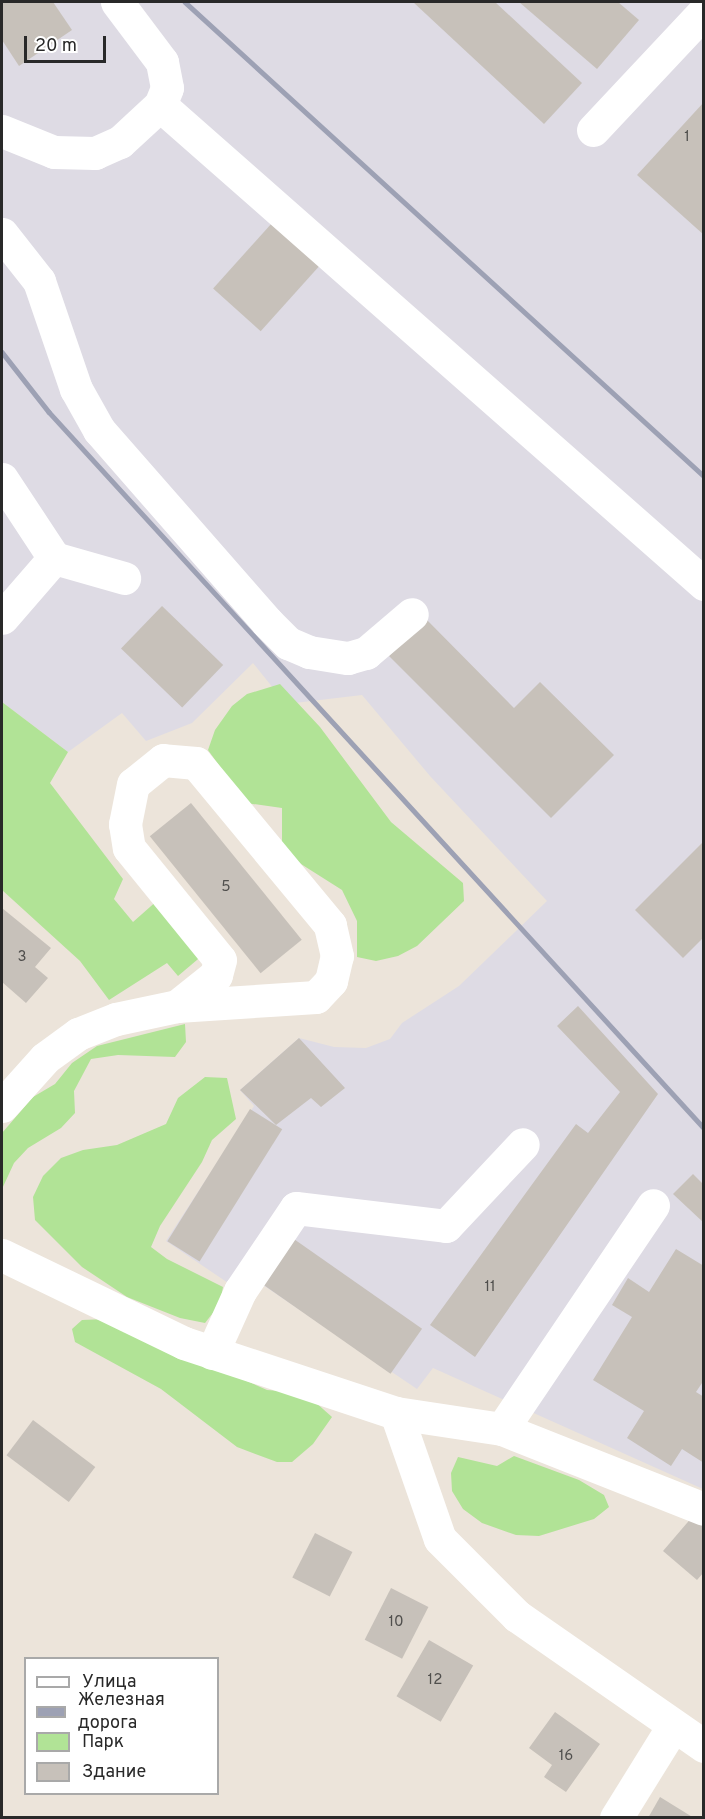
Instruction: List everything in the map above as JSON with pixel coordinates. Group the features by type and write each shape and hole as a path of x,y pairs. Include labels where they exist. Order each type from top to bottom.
{"street":[{"path":"2,131 54,152 95,153 120,142 160,105 167,88 162,62 117,2"},
{"path":"593,130 704,12"},
{"path":"160,105 704,584"},
{"path":"2,234 39,281 76,389 99,430 281,636 309,652 348,658 366,653 412,614"},
{"path":"2,479 54,558 124,578"},
{"path":"2,618 54,558"},
{"path":"2,1106 45,1058 78,1034 116,1019 177,1006 316,997 331,981 337,956 330,926 196,763 163,760 133,784 125,824 129,848 220,960 216,975 177,1006"},
{"path":"213,1353 240,1291 296,1208 446,1226 523,1144"},
{"path":"502,1429 653,1205"},
{"path":"2,1255 184,1343 396,1413 502,1429 704,1509"},
{"path":"396,1413 440,1539 518,1616 704,1746"},
{"path":"616,1818 673,1726"}],"shaded area":[{"path":"2,2 703,2 703,1489 433,1368 417,1389 260,1283 240,1291 166,1241 254,1106 240,1090 299,1038 334,1047 366,1048 390,1039 402,1023 459,986 547,901 430,776 362,695 286,704 253,663 192,723 146,741 122,713 68,752 2,702"}],"green space":[{"path":"280,684 320,727 391,822 463,883 464,901 417,946 398,956 376,961 357,957 357,921 342,890 282,852 282,808 246,803 208,750 215,730 232,706 247,694"},
{"path":"2,702 68,752 50,783 123,879 114,899 133,922 159,899 204,954 178,976 167,963 109,1000 80,961 2,890"},
{"path":"185,1024 186,1042 175,1057 118,1055 91,1059 74,1091 75,1113 61,1128 28,1148 14,1163 2,1189 2,1133 33,1097 55,1084 72,1063 97,1046"},
{"path":"205,1077 227,1078 236,1119 212,1140 202,1162 160,1226 151,1247 167,1259 223,1287 220,1304 205,1323 180,1318 127,1297 82,1267 35,1220 33,1197 43,1176 61,1158 83,1150 117,1145 166,1124 178,1098"},
{"path":"107,1319 267,1390 305,1393 332,1417 313,1444 292,1462 277,1462 237,1447 161,1389 75,1342 72,1329 82,1320"},
{"path":"514,1456 579,1480 604,1495 609,1507 594,1519 539,1536 516,1535 482,1523 463,1509 452,1491 451,1473 458,1457 497,1466"}],"building":[{"path":"2,2 53,2 72,30 19,66 2,40"},
{"path":"413,2 495,2 582,83 544,124"},
{"path":"519,2 618,2 639,20 597,69"},
{"path":"704,102 704,235 637,175"},
{"path":"272,223 320,266 261,331 213,288"},
{"path":"162,606 223,665 182,707 121,648"},
{"path":"426,619 514,708 540,682 614,755 551,818 389,656"},
{"path":"191,803 302,940 261,973 150,836"},
{"path":"704,841 704,937 683,958 635,910"},
{"path":"2,908 51,948 35,967 48,978 26,1003 2,982"},
{"path":"578,1006 658,1094 475,1357 430,1325 576,1124 588,1133 620,1092 557,1026"},
{"path":"299,1038 345,1088 321,1107 311,1098 276,1125 240,1090"},
{"path":"250,1109 282,1129 200,1261 167,1241"},
{"path":"693,1174 704,1185 704,1223 673,1194"},
{"path":"291,1237 422,1329 391,1374 259,1282"},
{"path":"676,1249 704,1266 704,1380 696,1392 704,1397 704,1463 682,1449 671,1466 627,1438 644,1411 593,1380 632,1317 612,1305 628,1278 649,1292"},
{"path":"33,1420 95,1467 69,1502 7,1455"},
{"path":"693,1516 704,1525 704,1572 697,1580 663,1551"},
{"path":"315,1533 352,1552 330,1597 292,1578"},
{"path":"391,1588 428,1607 402,1659 365,1640"},
{"path":"429,1640 473,1666 441,1722 396,1696"},
{"path":"555,1712 600,1744 566,1792 544,1777 552,1765 529,1748"},
{"path":"660,1797 694,1818 648,1818"}],"railway":[{"path":"185,2 704,476"},
{"path":"2,352 49,412 704,1128"}]}
